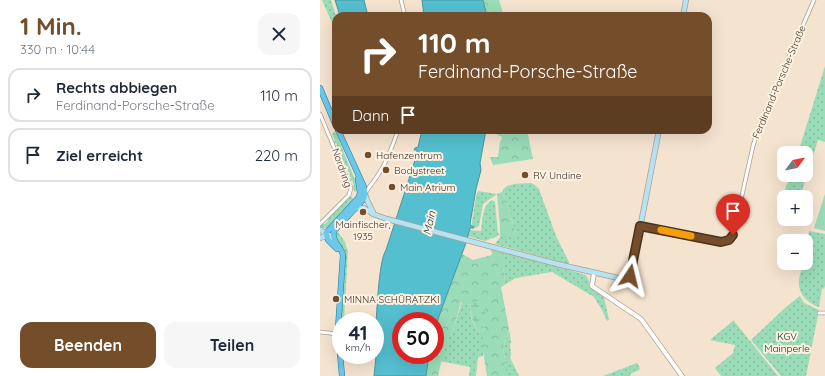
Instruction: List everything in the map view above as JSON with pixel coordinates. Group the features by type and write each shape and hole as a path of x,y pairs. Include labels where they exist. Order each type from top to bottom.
{"main road":[{"path":"684,12 686,0"},
{"path":"320,88 332,123"},
{"path":"335,242 333,237 334,231 356,208 363,197 363,184 356,172 340,134"},
{"path":"356,208 362,207 387,219 625,280 631,275 658,134"},
{"path":"356,172 363,197 369,210"},
{"path":"363,197 376,215"},
{"path":"323,233 363,197"},
{"path":"323,233 334,231"},
{"path":"323,233 335,242 342,250 343,260 339,312"},
{"path":"323,233 339,251 343,260"},
{"path":"341,364 342,376"}],"street":[{"path":"401,0 404,12"},
{"name":"Ferdinand-Porsche-Straße","path":"640,226 721,242 731,238 734,231 753,146 759,126 814,0"},
{"name":"Nordring","path":"320,114 332,123"},
{"name":"Nordring","path":"321,223 349,195 351,190 335,134"},
{"path":"363,197 380,172 396,134"},
{"path":"363,184 370,185"},
{"path":"594,273 592,286 641,319 682,376"},
{"path":"819,313 825,313"},
{"path":"320,332 332,333"}],"green space":[{"path":"322,0 331,0 335,12 332,12 332,23"},
{"path":"483,0 499,0 503,12 486,12"},
{"path":"825,66 825,142 818,140 813,156 813,146 800,146"},
{"path":"332,134 336,134 356,182 358,190 355,192 352,188 354,186 352,180 350,182 349,180 351,179 346,172 348,171 345,166 344,167 344,163 340,158 341,156 339,150 337,150 338,148 336,143 334,144 335,141"},
{"path":"496,134 528,134 533,159 493,165 490,157 498,157 502,137"},
{"path":"788,182 805,182 802,190 785,190"},
{"path":"531,183 539,189 556,236 569,262 568,264 495,244 500,237 516,237 509,209 502,192 510,185"},
{"path":"478,191 497,194 483,204 479,226 475,228 472,226 472,222"},
{"path":"502,192 509,209 516,237 500,237 497,194"},
{"path":"825,194 825,231 814,228"},
{"path":"351,196 354,200 327,228 320,228 323,223 325,224 328,221 327,218"},
{"path":"492,200 495,202 498,234 500,232 498,236 485,241 467,236 470,230 481,231 484,210 488,203"},
{"name":"KGV Mainperle","path":"809,231 825,234 825,286 824,289 822,288 819,307 812,304 803,296 799,285 802,270 813,270 813,234 808,234"},
{"path":"338,232 345,242 348,252 345,312 341,312 345,253 335,236 335,233"},
{"path":"491,249 501,252 505,281 501,287 509,329 503,348 506,376 487,376 482,345 485,309 474,301 470,305 461,302 453,331 444,349 444,312 440,312 462,254 473,260 492,255"},
{"path":"501,252 586,275 589,281 589,286 604,297 609,320 607,321 594,297 552,272 516,278 501,287 505,281"},
{"name":"KGV Mainperle","path":"800,296 804,303 819,310 806,376 781,376 751,340"},
{"path":"474,301 479,301 484,307 485,311 483,331 480,332 472,320 470,305"},
{"path":"462,302 470,305 473,323 480,332 483,331 483,356 478,357 476,376 469,376 470,367 444,362 444,347 453,331"},
{"path":"734,320 778,376 721,376 715,368 733,353 735,345 710,340"},
{"path":"509,330 511,342 510,358 519,376 506,376 503,348"},
{"path":"637,363 640,368 639,370 630,374 631,376 603,376"},
{"path":"428,364 441,364 438,376 426,376"}],"water":[{"path":"335,0 364,0 367,12 339,12"},
{"path":"422,0 483,0 486,12 424,12"},
{"name":"Main","path":"421,134 485,134 480,163 481,170 470,224 474,228 470,228 440,312 392,312 392,364 428,364 426,376 374,376 375,364 384,364 384,312 377,312 381,266 417,154 417,150 414,150 418,147"}],"slow traffic":[{"path":"661,230 691,236"}],"place":[{"name":"Hafenzentrum","path":"368,155"},
{"name":"Bodystreet","path":"386,170"},
{"name":"RV Undine","path":"525,175"},
{"name":"Main Atrium","path":"392,187"},
{"name":"Mainfischer, 1935","path":"363,212"},
{"name":"MINNA SCHÜRATZKI","path":"336,299"}],"route":[{"path":"630,276 640,226 721,242 729,240 733,235"}]}
